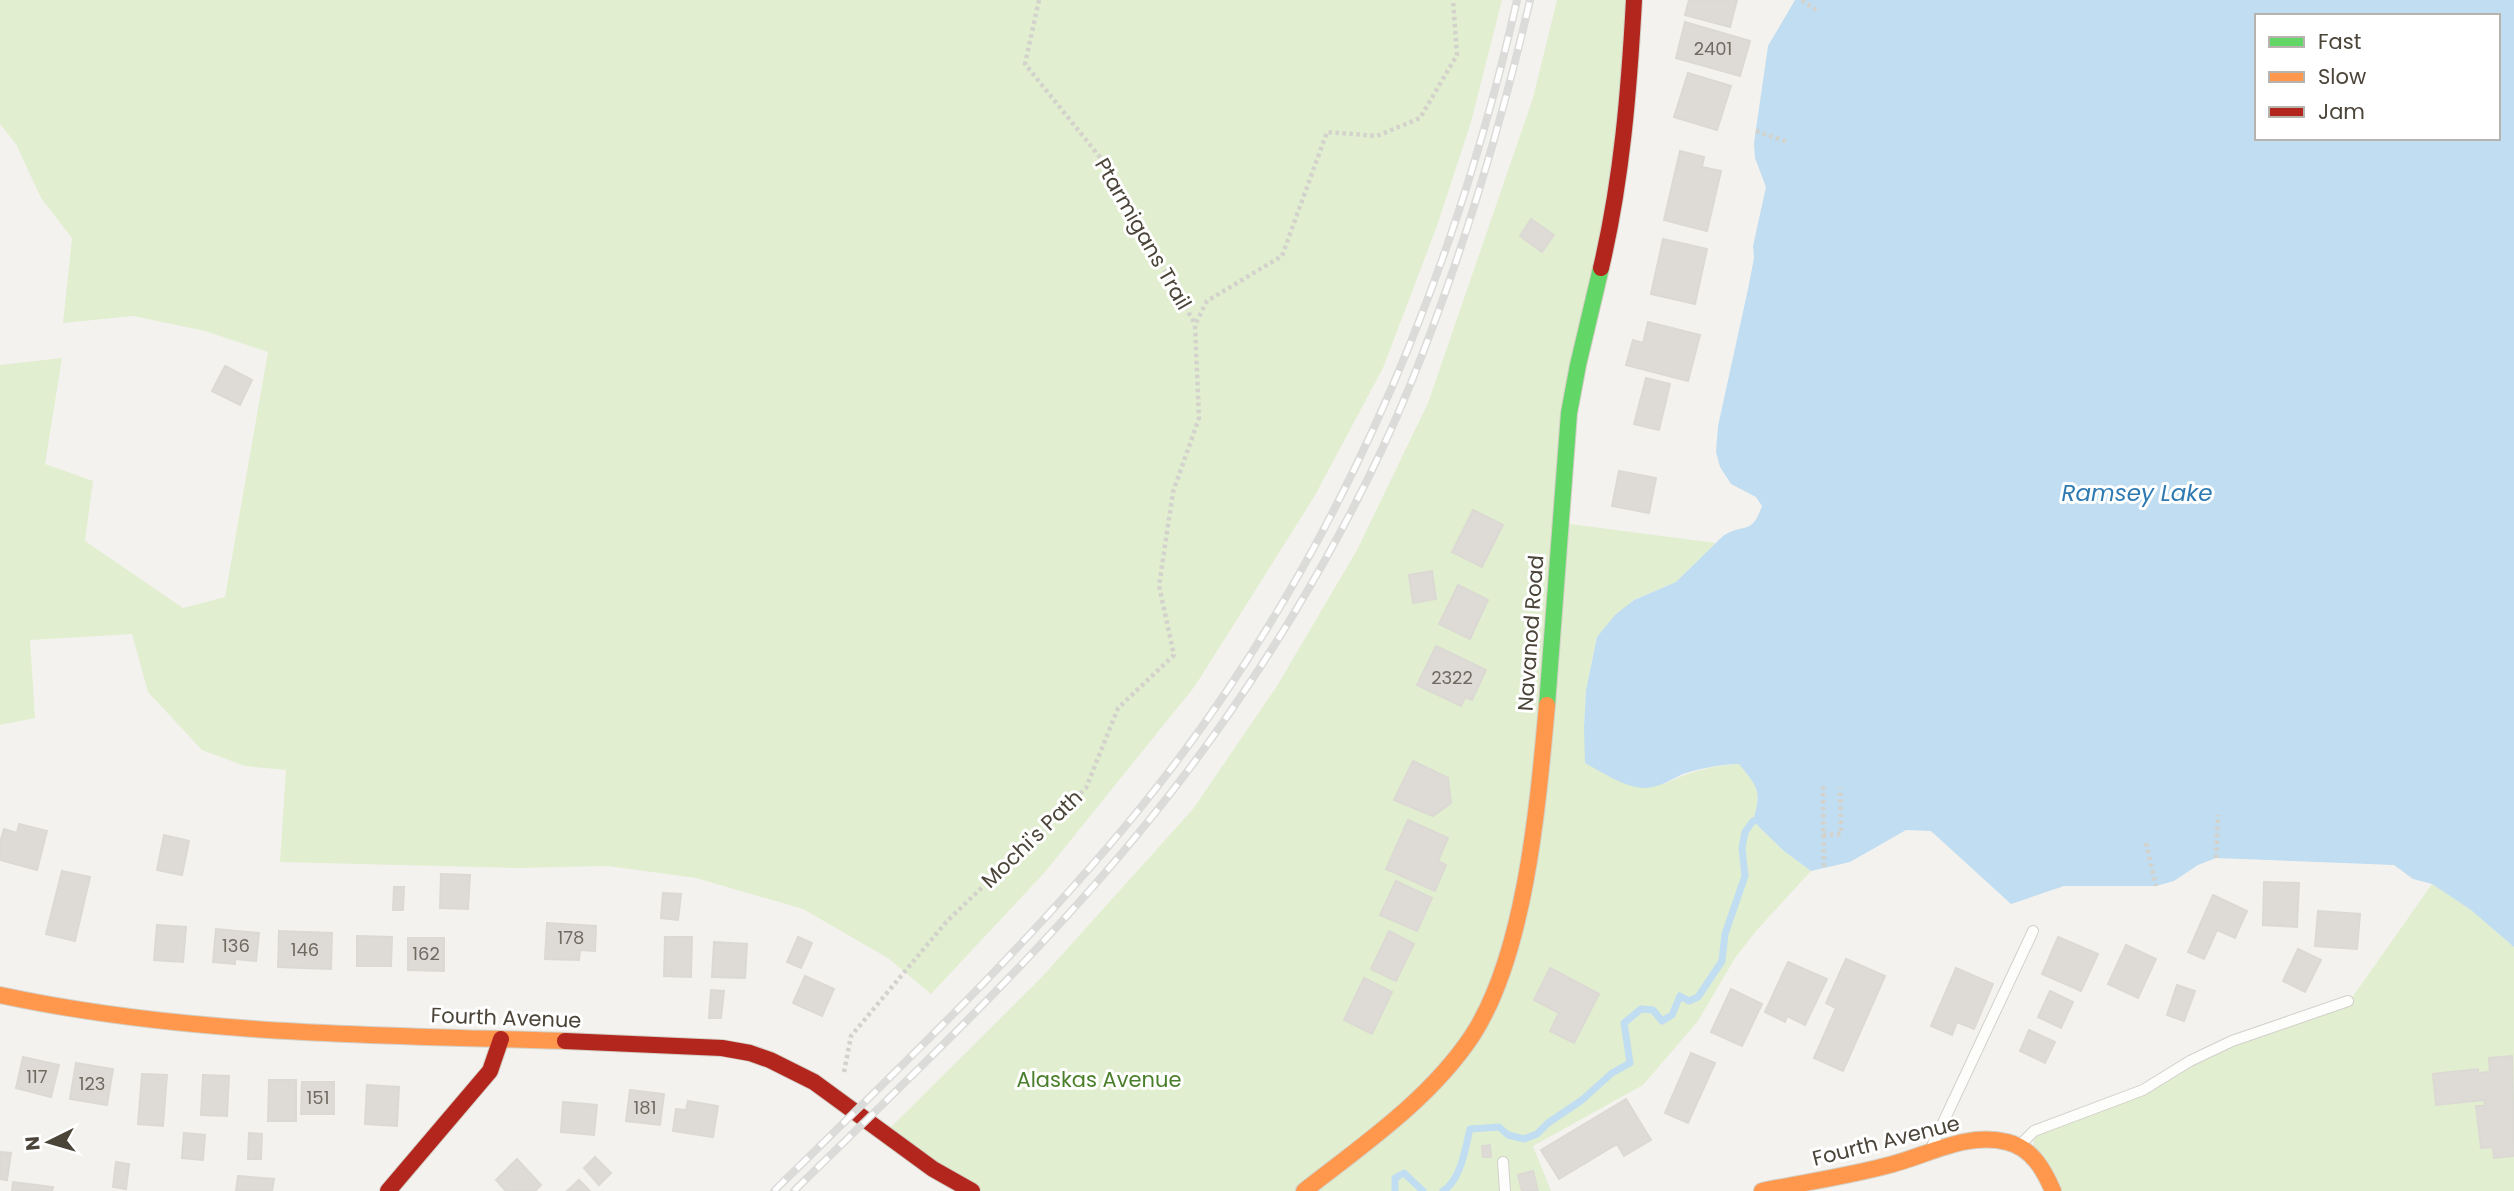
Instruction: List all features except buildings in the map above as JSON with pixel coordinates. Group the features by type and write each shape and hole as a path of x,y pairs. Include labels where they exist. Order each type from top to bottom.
{"street":[{"name":"Navanod Road","path":"1304,1191 1370,1139 1441,1073 1458,1053 1485,1014 1513,936 1530,847 1541,765 1570,409 1611,225 1624,149 1634,0"},
{"name":"Fourth Avenue","path":"0,995 70,1010 190,1025 643,1044 736,1051 771,1060 814,1082 933,1169 972,1191"},
{"path":"388,1191 485,1078 495,1059 500,1039"},
{"name":"Fourth Avenue","path":"1762,1191 1894,1164 1966,1142 1995,1139 2019,1146"},
{"path":"2019,1146 2043,1170 2053,1191"}],"lane":[{"path":"1928,1154 2033,931"},
{"path":"2019,1146 2034,1131 2143,1090 2190,1061 2232,1041 2347,1001"},
{"path":"1503,1162 1505,1191"}],"path":[{"name":"Ptarmigans Trail","path":"1040,0 1025,64 1103,161 1195,325"},
{"path":"1195,325 1207,301 1282,257 1327,132 1377,136 1420,118 1457,55 1453,0"},
{"path":"1802,0 1816,10"},
{"path":"1756,131 1788,142"},
{"name":"Mochi's Path","path":"838,1100 851,1036 947,921 1086,788 1118,708 1174,655 1159,586 1173,492 1199,418 1195,325"},
{"path":"1823,786 1824,868"},
{"path":"1823,835 1841,834 1840,788"},
{"path":"2216,858 2218,815"},
{"path":"2146,843 2156,886"}],"green space":[{"path":"0,0 1502,0 1471,122 1437,226 1383,368 1314,497 1195,686 1045,872 931,994 888,958 803,909 696,878 608,866 516,868 280,862 286,770 245,766 202,750 148,692 132,634 30,640 35,718 0,725 0,365 62,358 45,464 93,481 85,541 183,608 225,597 268,352 205,331 133,316 63,323 72,238 41,198 16,144 0,124"},
{"name":"Alaskas Avenue","path":"1557,0 1635,0 1562,523 1716,543 1676,582 1633,600 1597,637 1586,690 1584,727 1664,784 1701,770 1739,764 1758,796 1753,821 1784,851 1811,871 1756,931 1735,958 1698,1021 1643,1085 1533,1146 1551,1191 968,1191 882,1136 1041,978 1193,809 1277,686 1357,550 1428,403 1533,98"},
{"path":"2432,884 2471,910 2514,947 2514,1191 2051,1191 2032,1158 2035,1132 2098,1108 2191,1062 2349,1002"}],"water":[{"name":"Ramsey Lake","path":"1795,0 2514,0 2514,947 2471,910 2432,884 2413,879 2394,865 2216,858 2198,865 2174,881 2156,886 2064,886 2011,904 1931,831 1906,830 1850,862 1811,871 1784,851 1753,821 1758,796 1739,764 1699,769 1645,788 1622,782 1585,763 1586,690 1597,637 1615,615 1634,600 1676,582 1723,536 1754,522 1762,506 1756,497 1731,484 1720,467 1716,452 1718,426 1748,289 1754,258 1753,246 1766,187 1755,158 1754,143 1768,46"}],"waterway":[{"path":"1443,1191 1458,1172 1470,1129 1499,1127 1508,1135 1524,1139 1537,1134 1612,1073 1630,1063 1624,1023 1641,1009 1653,1010 1662,1021 1672,1015 1680,996 1689,1001 1698,997 1722,961 1725,934 1745,876 1742,848 1745,832 1753,821"},
{"path":"1395,1191 1395,1178 1404,1173 1423,1191"}],"railway":[{"path":"774,1191 1006,960 1095,862 1137,812 1205,722 1267,628 1323,530 1374,428 1418,324 1456,218 1490,109 1517,0"},
{"path":"794,1191 1020,967 1105,873 1185,775 1223,723 1294,613 1358,498 1411,383 1478,194 1530,0"}],"traffic: fast":[{"path":"1547,705 1569,413 1601,268"}],"traffic: slow":[{"path":"1304,1191 1416,1101 1455,1059 1472,1036 1490,1002 1505,963 1526,876 1534,831 1547,705"},
{"path":"0,995 70,1008 211,1026 565,1041"},
{"path":"1762,1191 1877,1168 1978,1140 2007,1142 2023,1149 2041,1168 2053,1191"}],"traffic: jam":[{"path":"1601,268 1624,134 1634,0"},
{"path":"388,1191 490,1071 501,1039"},
{"path":"565,1041 722,1048 770,1060 814,1082 933,1169 972,1191"}]}
